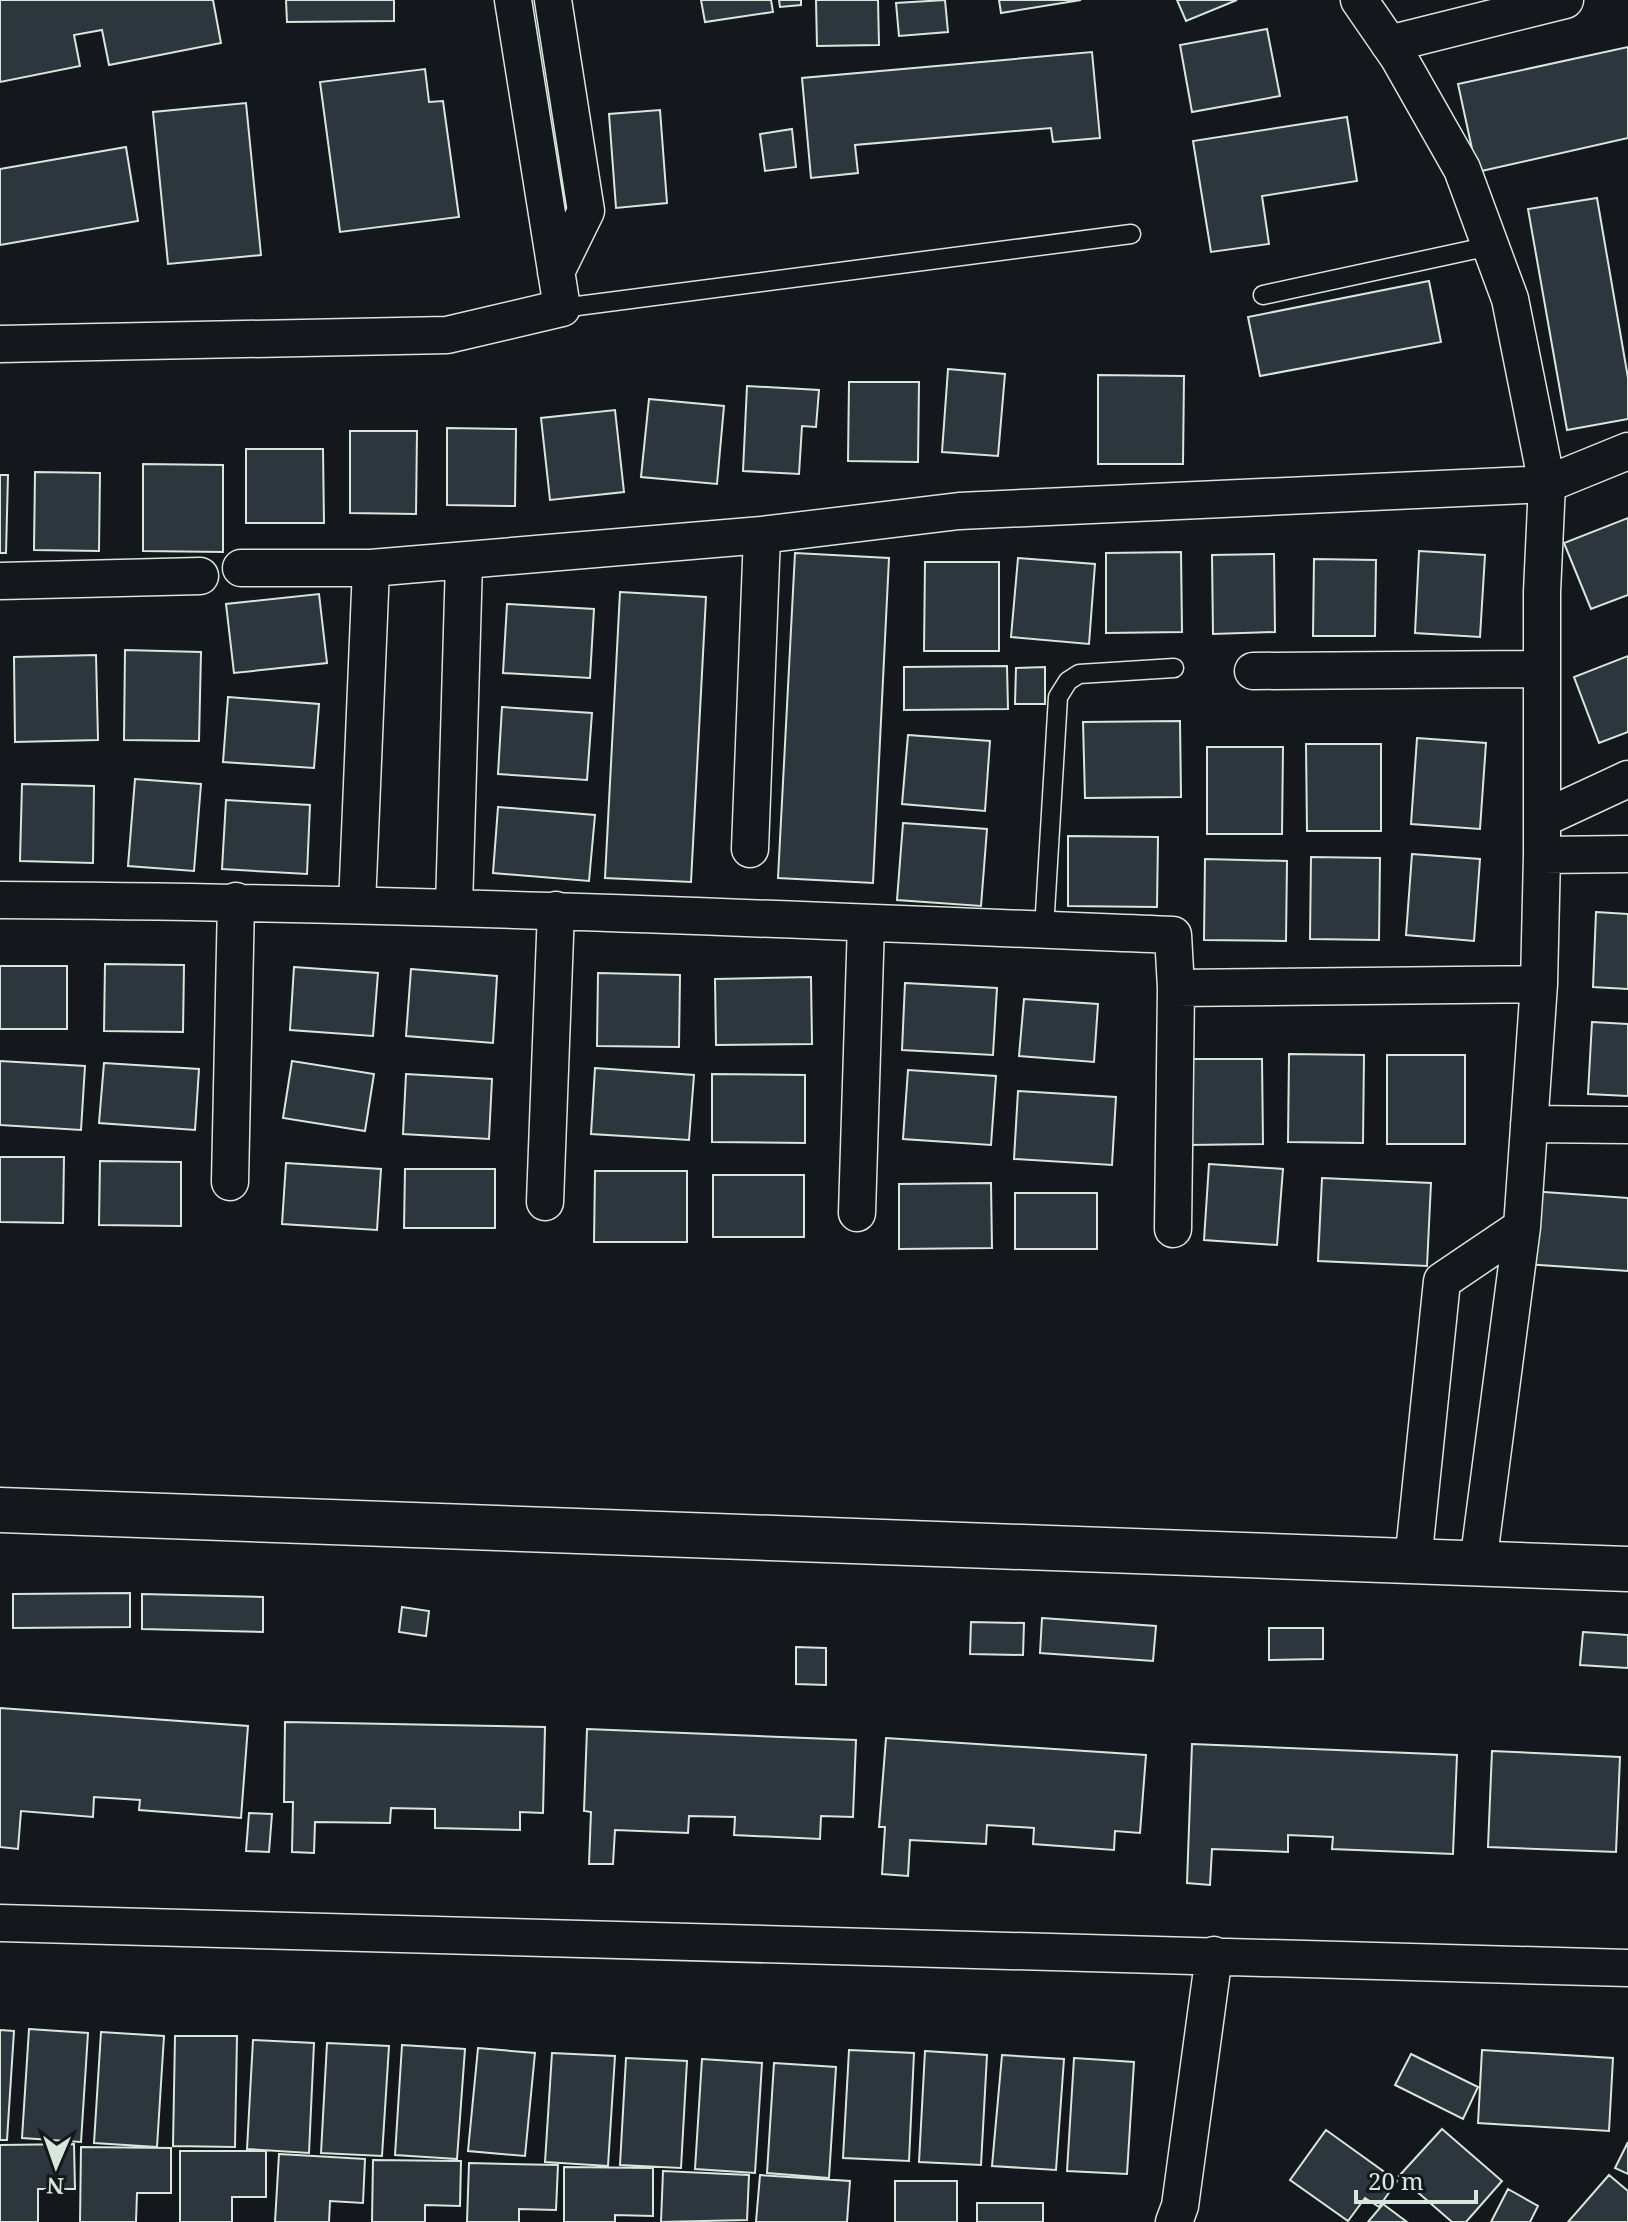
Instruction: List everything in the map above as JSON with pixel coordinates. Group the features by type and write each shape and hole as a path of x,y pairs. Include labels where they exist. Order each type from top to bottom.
{"street":[{"path":"0,344 447,335 562,308 513,0"},
{"path":"553,0 586,211 556,272"},
{"path":"1359,0 1389,44 1462,169 1510,299 1547,484 1539,984 1522,1227 1478,1564"},
{"path":"1389,44 1565,0"},
{"path":"241,568 371,568 464,562 762,535 959,511 1547,484 1628,451"},
{"path":"750,849 762,535"},
{"path":"454,907 464,562"},
{"path":"357,905 371,568"},
{"path":"0,581 200,576"},
{"path":"1253,671 1542,669"},
{"path":"1542,819 1628,779"},
{"path":"1542,855 1628,854"},
{"path":"0,900 236,901 556,910 1173,935 1176,988 1173,1229"},
{"path":"230,1182 236,901"},
{"path":"545,1202 556,910"},
{"path":"857,1213 866,923"},
{"path":"1176,988 1539,984"},
{"path":"1529,1124 1628,1125"},
{"path":"1413,1562 1442,1281 1522,1227"},
{"path":"0,1510 1628,1569"},
{"path":"0,1923 1628,1968"},
{"path":"1174,2222 1180,2206 1214,1955"}],"lane":[{"path":"562,308 1131,234"},
{"path":"1263,295 1490,246"},
{"path":"1044,929 1058,697 1068,681 1079,674 1174,668"}],"building":[{"path":"0,0 213,0 221,43 109,65 102,30 74,35 80,66 0,82"},
{"path":"286,0 394,0 394,21 287,22"},
{"path":"701,0 771,0 773,12 705,22"},
{"path":"779,0 801,0 801,5 780,7"},
{"path":"816,0 878,0 879,45 817,46"},
{"path":"945,0 948,32 899,36 896,3"},
{"path":"999,0 1081,0 1001,13"},
{"path":"1177,0 1237,0 1186,21"},
{"path":"1267,29 1280,96 1192,112 1180,45"},
{"path":"1628,47 1628,138 1477,172 1458,84"},
{"path":"1092,52 1100,138 1053,142 1051,128 855,145 858,173 811,178 802,78"},
{"path":"425,69 429,102 443,101 459,217 340,232 320,82"},
{"path":"246,103 261,255 168,264 153,112"},
{"path":"660,110 667,203 616,208 609,114"},
{"path":"1347,117 1357,181 1262,196 1269,244 1211,252 1193,141"},
{"path":"792,129 796,167 765,171 760,134"},
{"path":"126,147 138,221 0,245 0,169"},
{"path":"1597,198 1628,378 1628,419 1567,430 1528,209"},
{"path":"1429,281 1441,342 1260,376 1248,317"},
{"path":"948,369 1005,374 998,456 942,452"},
{"path":"1098,375 1184,376 1183,464 1098,464"},
{"path":"849,382 919,382 918,462 848,461"},
{"path":"747,386 819,390 816,427 802,426 799,474 743,471"},
{"path":"649,399 724,406 717,484 641,477"},
{"path":"615,410 624,492 550,500 541,418"},
{"path":"447,428 516,429 515,506 447,505"},
{"path":"350,431 417,431 416,514 350,513"},
{"path":"246,449 323,449 324,523 246,523"},
{"path":"143,464 223,465 223,552 143,551"},
{"path":"35,472 100,473 99,551 34,550"},
{"path":"0,475 8,475 6,553 0,553"},
{"path":"1628,518 1628,595 1591,609 1564,543"},
{"path":"1419,551 1485,555 1480,637 1415,633"},
{"path":"1181,552 1182,632 1106,633 1106,553"},
{"path":"795,553 889,558 873,883 778,878"},
{"path":"1274,554 1275,632 1213,634 1212,555"},
{"path":"1018,558 1095,564 1089,644 1011,637"},
{"path":"1314,559 1376,560 1375,636 1313,636"},
{"path":"925,562 999,562 999,651 924,651"},
{"path":"620,592 706,597 691,882 605,878"},
{"path":"319,594 327,663 234,673 226,604"},
{"path":"507,604 594,609 590,678 503,673"},
{"path":"125,650 201,652 199,741 124,740"},
{"path":"96,655 98,740 15,742 14,657"},
{"path":"1628,656 1628,732 1599,743 1574,677"},
{"path":"1007,666 1008,709 904,710 904,667"},
{"path":"1045,667 1045,704 1015,704 1016,668"},
{"path":"228,697 319,704 314,768 223,762"},
{"path":"502,707 592,713 587,780 498,774"},
{"path":"1180,721 1181,797 1085,798 1083,722"},
{"path":"908,735 990,741 985,811 902,804"},
{"path":"1417,738 1486,743 1480,829 1411,824"},
{"path":"1306,744 1381,744 1381,831 1307,831"},
{"path":"1207,747 1283,747 1282,834 1207,834"},
{"path":"135,779 201,784 194,871 128,866"},
{"path":"22,784 94,786 93,863 20,861"},
{"path":"226,800 310,805 307,874 222,869"},
{"path":"498,807 595,815 589,881 493,873"},
{"path":"903,823 987,829 981,906 897,900"},
{"path":"1068,836 1158,837 1157,907 1068,906"},
{"path":"1412,854 1480,859 1474,941 1406,935"},
{"path":"1311,857 1380,858 1379,940 1310,939"},
{"path":"1205,859 1287,861 1286,941 1204,940"},
{"path":"1596,912 1628,914 1628,989 1593,987"},
{"path":"105,964 184,965 183,1032 104,1031"},
{"path":"0,966 67,966 67,1029 0,1029"},
{"path":"294,967 378,973 373,1036 290,1030"},
{"path":"411,969 497,976 493,1043 406,1036"},
{"path":"598,973 680,975 679,1047 597,1046"},
{"path":"811,977 812,1044 716,1045 715,979"},
{"path":"905,983 997,988 993,1055 902,1050"},
{"path":"1024,999 1098,1004 1094,1062 1019,1056"},
{"path":"1592,1022 1628,1024 1628,1096 1588,1094"},
{"path":"1289,1054 1364,1055 1363,1143 1288,1142"},
{"path":"1387,1055 1465,1055 1465,1144 1387,1144"},
{"path":"1188,1059 1262,1059 1263,1144 1189,1145"},
{"path":"0,1061 85,1066 81,1130 0,1125"},
{"path":"292,1061 374,1074 365,1131 283,1118"},
{"path":"104,1063 199,1069 195,1130 99,1123"},
{"path":"595,1068 694,1075 689,1140 591,1134"},
{"path":"908,1070 996,1076 991,1145 903,1139"},
{"path":"406,1074 492,1079 489,1139 403,1134"},
{"path":"712,1074 805,1075 805,1143 712,1142"},
{"path":"1018,1091 1116,1097 1112,1165 1014,1159"},
{"path":"0,1157 64,1157 63,1223 0,1222"},
{"path":"100,1161 181,1162 181,1226 99,1225"},
{"path":"286,1163 381,1169 377,1230 282,1224"},
{"path":"1209,1164 1283,1169 1277,1245 1204,1240"},
{"path":"405,1169 495,1169 495,1228 404,1228"},
{"path":"595,1171 687,1171 687,1242 594,1242"},
{"path":"713,1175 804,1175 804,1237 713,1237"},
{"path":"1322,1178 1431,1183 1427,1266 1318,1261"},
{"path":"991,1183 992,1248 899,1249 899,1184"},
{"path":"1530,1191 1628,1198 1628,1271 1525,1264"},
{"path":"1015,1193 1097,1193 1097,1249 1015,1249"},
{"path":"130,1593 130,1627 13,1628 13,1594"},
{"path":"142,1594 263,1597 263,1632 142,1629"},
{"path":"402,1607 429,1611 426,1636 399,1632"},
{"path":"1042,1618 1156,1626 1153,1661 1040,1653"},
{"path":"971,1622 1024,1623 1023,1655 970,1654"},
{"path":"1269,1628 1323,1628 1323,1659 1269,1660"},
{"path":"1583,1632 1628,1635 1628,1668 1580,1665"},
{"path":"796,1647 826,1648 826,1685 796,1684"},
{"path":"0,1708 248,1726 241,1818 139,1810 140,1800 94,1797 93,1817 21,1811 18,1849 0,1847"},
{"path":"285,1722 545,1727 543,1813 520,1812 520,1830 435,1828 435,1809 391,1808 390,1823 315,1822 314,1853 292,1852 293,1802 284,1802"},
{"path":"587,1729 856,1740 853,1817 821,1816 820,1839 734,1835 735,1817 689,1816 688,1833 615,1830 613,1864 589,1864 591,1812 584,1811"},
{"path":"886,1738 1146,1755 1140,1833 1115,1831 1114,1850 1033,1844 1034,1828 987,1825 986,1844 910,1840 908,1876 882,1874 885,1827 879,1827"},
{"path":"1192,1744 1457,1755 1453,1854 1332,1849 1333,1837 1288,1835 1288,1852 1212,1849 1210,1885 1187,1883"},
{"path":"1492,1751 1620,1757 1616,1852 1488,1847"},
{"path":"249,1813 272,1814 269,1852 246,1851"},
{"path":"29,2029 88,2033 81,2142 22,2138"},
{"path":"0,2030 14,2031 7,2140 0,2140"},
{"path":"101,2032 164,2036 157,2147 94,2143"},
{"path":"175,2036 237,2036 235,2147 173,2146"},
{"path":"253,2040 314,2043 309,2153 247,2149"},
{"path":"327,2043 389,2046 382,2156 321,2153"},
{"path":"402,2045 465,2049 457,2159 395,2155"},
{"path":"478,2048 535,2053 525,2156 468,2151"},
{"path":"849,2050 914,2053 909,2161 843,2158"},
{"path":"1482,2050 1613,2058 1609,2131 1478,2123"},
{"path":"925,2051 987,2055 981,2165 919,2162"},
{"path":"552,2053 615,2056 608,2166 545,2162"},
{"path":"1411,2054 1478,2087 1463,2119 1395,2085"},
{"path":"1002,2055 1064,2059 1056,2170 992,2166"},
{"path":"626,2058 687,2061 681,2168 620,2165"},
{"path":"1074,2058 1134,2062 1127,2174 1067,2171"},
{"path":"702,2059 762,2063 755,2173 695,2169"},
{"path":"774,2063 836,2067 829,2178 767,2173"},
{"path":"1442,2129 1502,2181 1466,2222 1452,2222 1399,2176"},
{"path":"1326,2130 1397,2181 1379,2207 1365,2198 1348,2221 1290,2180"},
{"path":"1628,2142 1628,2174 1615,2168"},
{"path":"74,2144 75,2189 38,2189 38,2222 0,2222 0,2145"},
{"path":"81,2147 171,2148 171,2193 137,2193 136,2222 80,2222"},
{"path":"180,2151 266,2151 266,2197 232,2197 232,2222 180,2222"},
{"path":"279,2154 365,2159 363,2203 330,2201 329,2222 275,2222"},
{"path":"373,2160 461,2161 460,2206 425,2205 425,2222 372,2222"},
{"path":"469,2163 558,2165 556,2210 519,2209 519,2222 467,2222"},
{"path":"564,2167 653,2168 653,2216 615,2215 615,2222 564,2222"},
{"path":"663,2171 749,2175 747,2220 661,2222"},
{"path":"760,2175 850,2181 847,2222 756,2222"},
{"path":"1609,2175 1628,2191 1628,2222 1568,2222"},
{"path":"895,2181 957,2181 957,2222 895,2222"},
{"path":"1508,2189 1538,2206 1530,2222 1491,2222"},
{"path":"977,2203 1043,2203 1043,2222 977,2222"},
{"path":"1383,2204 1407,2222 1368,2222"}]}
